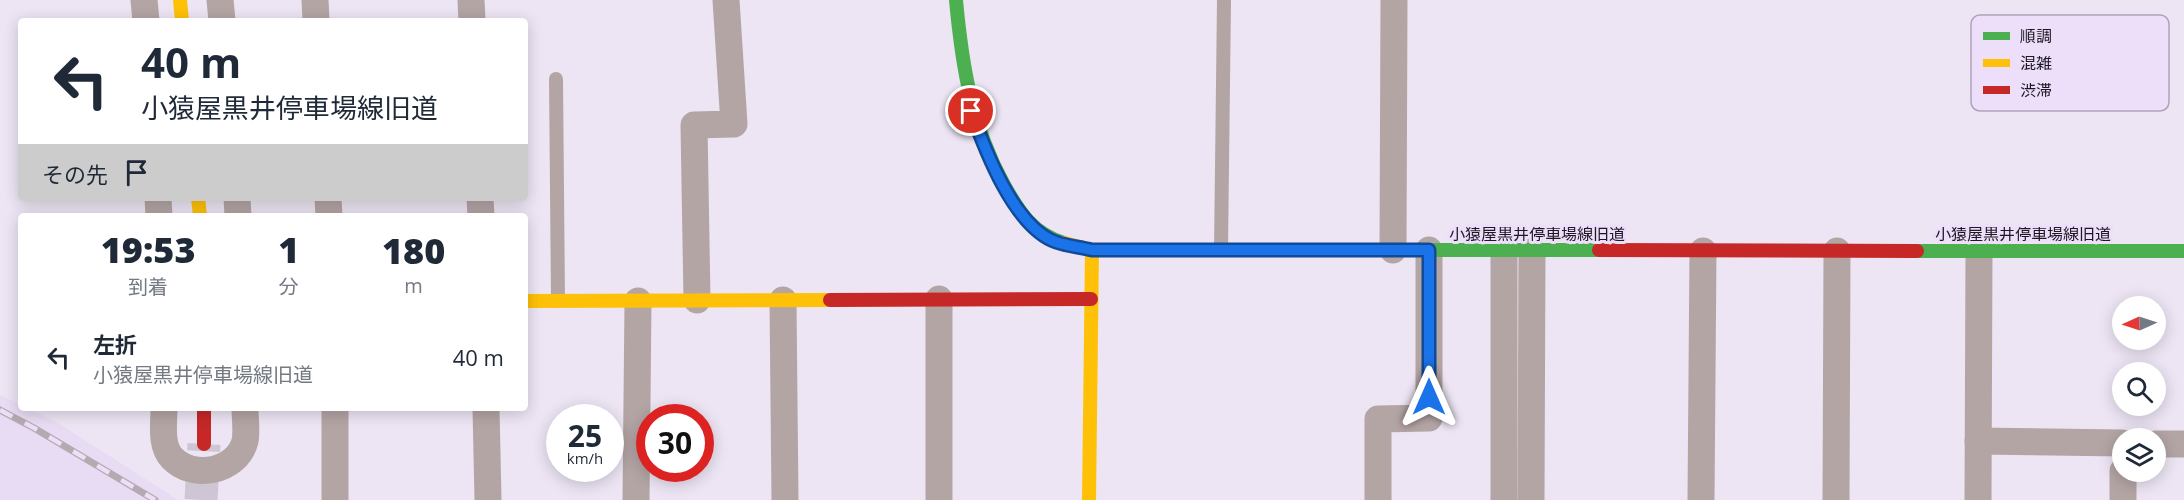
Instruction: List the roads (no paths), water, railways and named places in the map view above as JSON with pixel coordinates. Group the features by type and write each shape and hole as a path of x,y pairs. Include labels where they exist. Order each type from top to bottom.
{"street":[{"path":"144,0 146,18"},
{"path":"180,0 182,18"},
{"path":"220,0 222,18"},
{"path":"315,0 316,18"},
{"path":"471,0 472,18"},
{"path":"697,300 694,125 734,124 726,0"},
{"name":"小猿屋黒井停車場線旧道","path":"956,0 961,57 971,111 994,168 1020,213 1034,229 1054,242 1092,250 2184,251"},
{"path":"1393,250 1394,0"},
{"path":"1089,500 1092,250"},
{"path":"1378,500 1378,419 1429,418 1429,250"},
{"path":"1504,250 1504,500"},
{"path":"1531,500 1532,251"},
{"path":"1701,500 1703,251"},
{"path":"1836,500 1837,251"},
{"path":"1978,500 1979,251"},
{"path":"528,301 1091,298"},
{"path":"939,299 939,500"},
{"path":"783,300 785,500"},
{"path":"636,500 638,301"},
{"path":"164,411 163,439 171,457 183,465 210,471 231,463 245,441 245,411"},
{"path":"204,411 204,444"},
{"path":"335,411 335,500"},
{"path":"486,411 488,500"},
{"path":"1978,441 2112,443"},
{"path":"2166,444 2184,444"},
{"path":"2123,482 2123,500"}],"lane":[{"path":"1221,250 1224,0"},
{"path":"556,79 558,301"}],"tunnel":[{"path":"201,500 204,444"}],"railway":[{"path":"0,410 155,500"}]}
